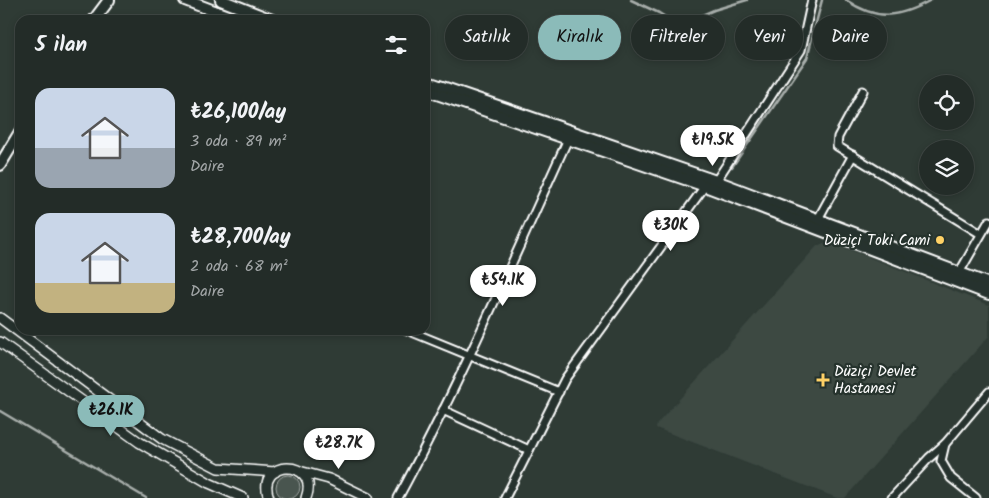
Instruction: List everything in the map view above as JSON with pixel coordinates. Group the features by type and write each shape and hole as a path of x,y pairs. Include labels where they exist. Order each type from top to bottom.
{"main road":[{"path":"98,15 108,0"},
{"path":"185,0 225,15"},
{"path":"222,0 260,15"},
{"path":"430,83 716,181 989,284"},
{"path":"430,92 705,186 989,294"},
{"path":"0,165 15,140"}],"street":[{"path":"505,498 565,380 705,186 716,181 801,50 812,0"},
{"path":"863,90 838,137 837,146 981,234"},
{"path":"398,498 469,356 568,140"},
{"path":"818,219 852,155"},
{"path":"959,272 989,221"},
{"path":"0,318 15,329"},
{"path":"23,335 162,439 218,468 274,472 289,468 329,479 368,498"},
{"path":"419,335 559,392"},
{"path":"0,342 139,442 209,483 243,498"},
{"path":"892,498 929,458 945,444 989,392"},
{"path":"443,410 529,450"},
{"path":"945,444 941,461 952,478 976,498"},
{"path":"299,471 308,486 306,498"},
{"path":"269,498 266,486 274,472"}],"shaded area":[{"name":"Düziçi Devlet Hastanesi","path":"828,241 989,305 989,336 845,498 837,498 656,428 657,424 817,246"},
{"path":"288,475 293,476 299,482 299,492 293,498 288,499 283,498 277,492 276,487 277,482 283,476"}],"waterway":[{"path":"631,0 675,23 681,24 714,10 747,0"},
{"path":"732,167 807,58 822,0"},
{"path":"846,0 868,12 889,15 909,10 931,0"},
{"path":"0,411 146,498"}],"place":[{"name":"Düziçi Toki Cami","path":"940,240"},
{"name":"Düziçi Devlet Hastanesi","path":"823,380"}]}
